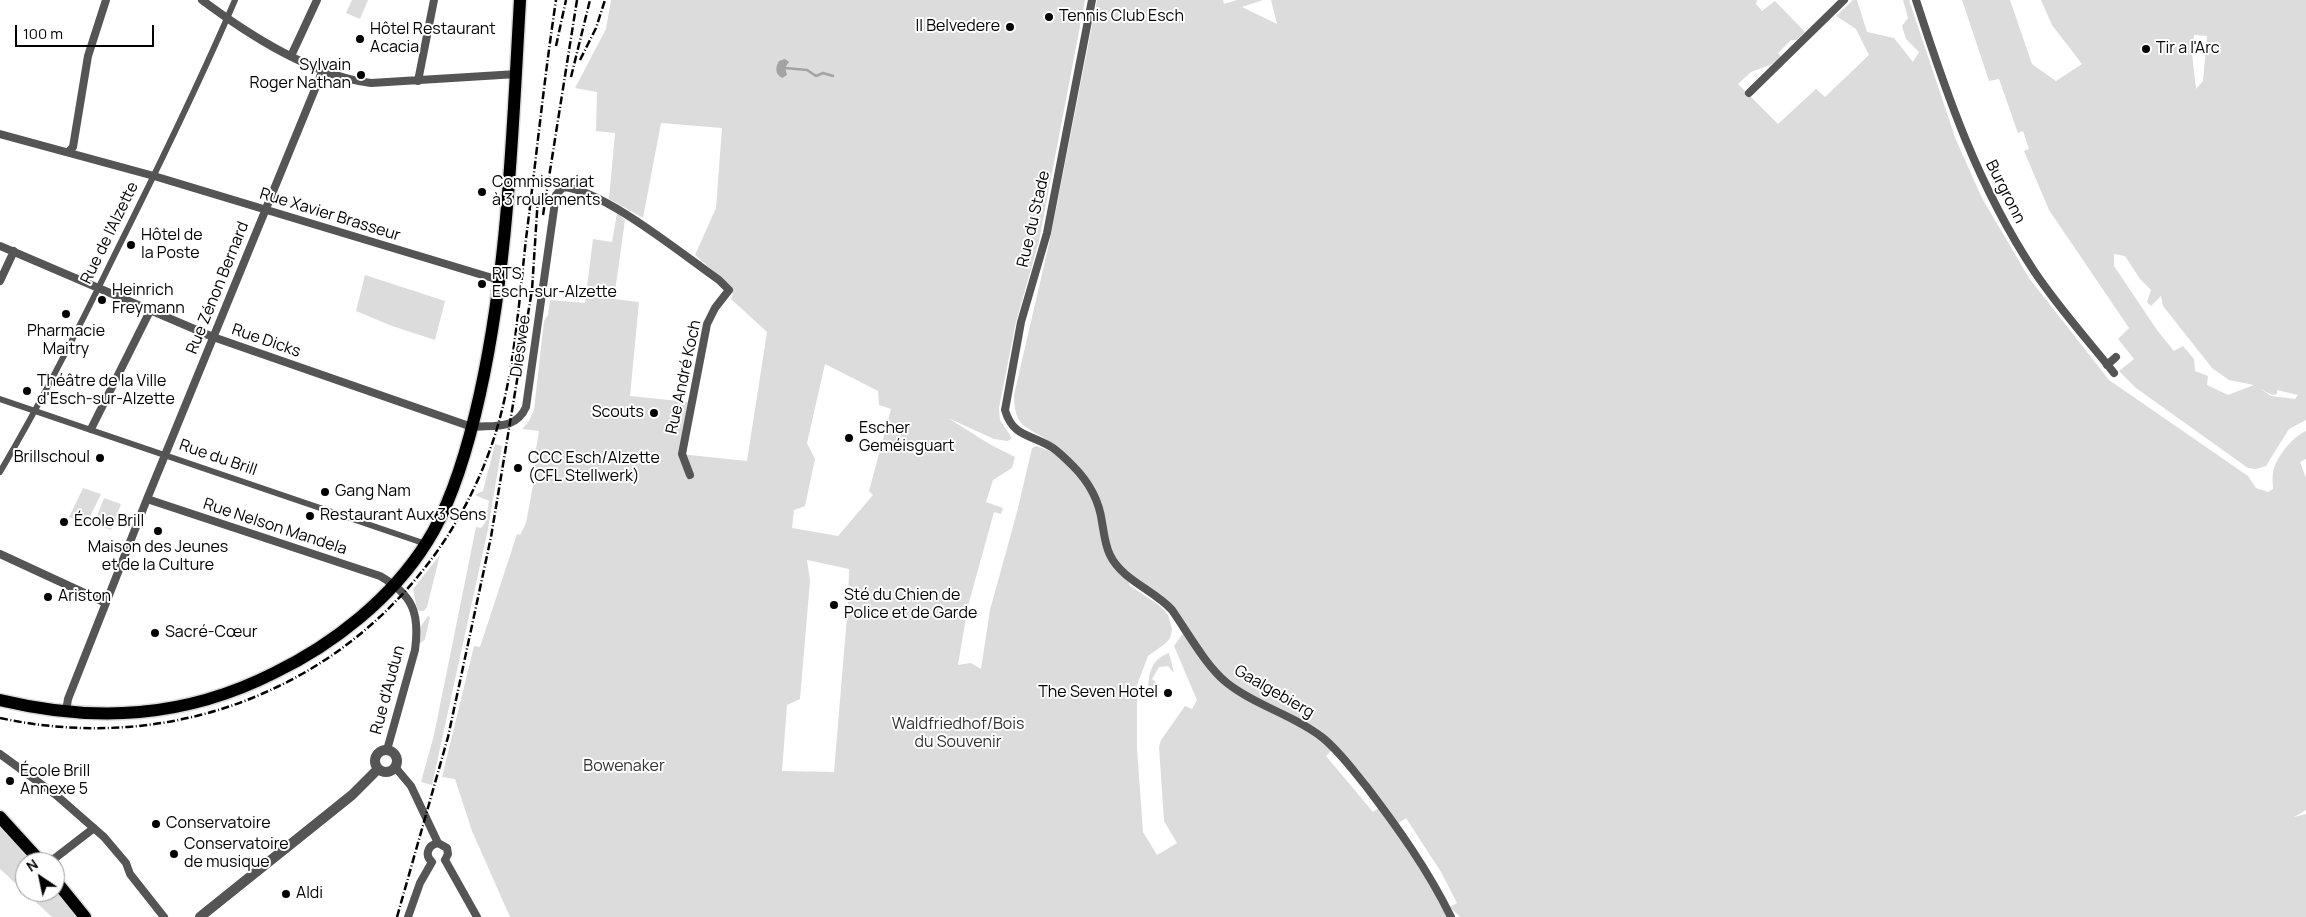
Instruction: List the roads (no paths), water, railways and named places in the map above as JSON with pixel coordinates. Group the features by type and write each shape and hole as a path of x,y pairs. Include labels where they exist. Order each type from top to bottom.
{"main road":[{"path":"0,700 31,708 92,714 130,714 171,709 213,698 253,684 288,667 322,646 365,612 394,584 426,544 464,457 488,362 499,280 517,74 514,0"},
{"path":"517,51 520,0"},
{"path":"0,816 31,852"},
{"path":"65,892 85,917"}],"street":[{"path":"68,152 73,147 88,56 106,0"},
{"path":"202,0 227,19 291,56 322,72 348,81 371,83 517,74"},
{"name":"Rue de l'Alzette","path":"0,472 37,410 98,289 154,176 236,0"},
{"path":"291,56 317,0"},
{"path":"418,81 434,0"},
{"name":"Rue du Stade","path":"1025,436 1008,421 1005,410 1022,322 1047,233 1092,0"},
{"path":"1749,93 1844,0"},
{"name":"Burgronn","path":"1916,0 1963,137 1989,194 2035,272 2062,310 2114,373"},
{"name":"Rue Zénon Bernard","path":"66,711 68,699 147,498 322,72"},
{"name":"Rue Xavier Brasseur","path":"0,134 154,176 499,280"},
{"name":"Dieswee","path":"472,427 516,421 526,407 556,194 563,187 586,194 624,213 719,280 729,290"},
{"name":"Rue Dicks","path":"0,246 213,337 472,427"},
{"path":"0,281 14,251"},
{"name":"Rue André Koch","path":"690,475 682,454 707,324 715,308 729,290"},
{"path":"91,429 150,311"},
{"path":"2107,365 2116,357"},
{"name":"Rue du Brill","path":"0,399 37,410 426,544"},
{"name":"Gaalgebierg","path":"1025,436 1053,449 1085,479 1093,491 1098,504 1106,545 1114,562 1168,606 1225,682 1238,691 1301,723 1322,737 1339,753 1413,849 1451,917"},
{"name":"Rue Nelson Mandela","path":"147,498 272,542 308,551 380,576 394,584"},
{"path":"0,554 106,603"},
{"name":"Rue d'Audun","path":"387,750 413,659 417,636 416,623 410,601 394,584"},
{"name":"Rue d'Audun","path":"200,917 352,795 378,769 375,763 376,756 380,752 387,750 393,752 397,758 396,767"},
{"path":"0,754 27,772 94,828 126,863 130,874 164,917"},
{"path":"378,769 387,772 396,767 411,786 438,843 447,848 446,860 439,864 432,862 428,857 428,850 432,845 438,843"},
{"path":"63,852 94,828"},
{"path":"446,860 477,917"},
{"path":"408,917 420,883 432,862"}],"waterway":[{"path":"785,68 807,70 816,76 823,73 833,76"}],"railway":[{"path":"0,718 70,728 141,726 176,721 244,701 277,687 316,666 352,641 385,612 415,580 442,545 465,507 483,467 504,402 516,333 540,120 556,0"},
{"path":"556,46 566,0"},
{"path":"543,215 577,0"},
{"path":"571,77 590,0"},
{"path":"580,60 596,28 605,0"},
{"path":"397,917 448,737 491,537 532,290 538,197"}],"place":[{"name":"Tennis Club Esch","path":"1049,17"},
{"name":"Il Belvedere","path":"1010,27"},
{"name":"Hôtel Restaurant Acacia","path":"360,39"},
{"name":"Tir a l'Arc","path":"2146,49"},
{"name":"Sylvain Roger Nathan","path":"361,75"},
{"name":"Commissariat à 3 roulements","path":"482,192"},
{"name":"Hôtel de la Poste","path":"131,245"},
{"name":"RTS Esch-sur-Alzette","path":"482,284"},
{"name":"Heinrich Freymann","path":"102,300"},
{"name":"Pharmacie Maitry","path":"66,314"},
{"name":"Théâtre de la Ville d'Esch-sur-Alzette","path":"27,391"},
{"name":"Scouts","path":"654,413"},
{"name":"Escher Geméisguart","path":"849,438"},
{"name":"Brillschoul","path":"100,458"},
{"name":"CCC Esch/Alzette (CFL Stellwerk)","path":"518,468"},
{"name":"Gang Nam","path":"325,492"},
{"name":"Restaurant Aux 3 Sens","path":"310,516"},
{"name":"École Brill","path":"64,522"},
{"name":"Maison des Jeunes et de la Culture","path":"158,531"},
{"name":"Ariston","path":"48,597"},
{"name":"Sté du Chien de Police et de Garde","path":"834,605"},
{"name":"Sacré-Cœur","path":"155,633"},
{"name":"The Seven Hotel","path":"1168,693"},
{"name":"École Brill Annexe 5","path":"10,781"},
{"name":"Conservatoire","path":"156,824"},
{"name":"Conservatoire de musique","path":"174,854"},
{"name":"Aldi","path":"286,894"}],"park label":[{"name":"Waldfriedhof/Bois du Souvenir","path":"958,734"},
{"name":"Bowenaker","path":"624,767"}]}
